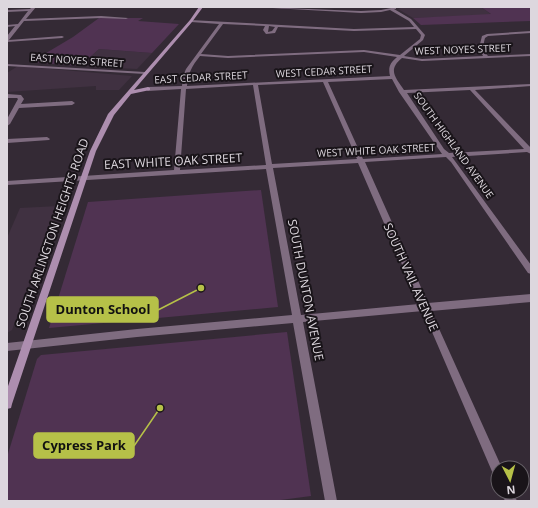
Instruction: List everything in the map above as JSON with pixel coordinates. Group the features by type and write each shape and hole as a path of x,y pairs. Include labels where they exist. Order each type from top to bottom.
{"main road":[{"name":"SOUTH ARLINGTON HEIGHTS ROAD","path":"7,404 93,151 111,114 191,21 201,7"},
{"path":"138,81 142,87 148,88"},
{"path":"129,93 148,88"}],"street":[{"path":"257,7 360,12 394,8 410,20 423,36 422,39 400,56 391,66 393,77"},
{"path":"7,11 32,9"},
{"path":"7,40 32,9"},
{"path":"23,20 101,17 126,18"},
{"path":"191,21 267,26 265,30 266,33 274,32 277,26 354,30 417,28"},
{"path":"177,172 183,87 186,73 222,23"},
{"path":"7,26 19,25"},
{"path":"487,57 482,53 481,46 483,37 487,35 531,32"},
{"path":"7,40 62,37"},
{"name":"WEST NOYES STREET","path":"199,55 219,57 364,51 422,60 531,56"},
{"name":"EAST NOYES STREET","path":"7,65 145,73"},
{"name":"WEST CEDAR STREET","path":"255,84 393,77"},
{"name":"SOUTH HIGHLAND AVENUE","path":"393,77 442,150 448,155 531,271"},
{"name":"SOUTH VAIL AVENUE","path":"325,80 493,460"},
{"name":"EAST CEDAR STREET","path":"148,88 255,84"},
{"name":"SOUTH DUNTON AVENUE","path":"255,84 332,501"},
{"path":"402,92 531,85"},
{"path":"471,88 530,151"},
{"path":"7,96 19,96 20,101 7,124"},
{"path":"18,106 72,103"},
{"path":"7,141 47,139"},
{"name":"WEST WHITE OAK STREET","path":"269,166 530,151"},
{"name":"EAST WHITE OAK STREET","path":"7,183 269,166"},
{"path":"7,347 531,298"}],"shaded area":[{"path":"404,7 481,7 492,15 413,18 398,9"},
{"path":"481,7 531,7 531,21 421,25 413,18 491,14"},
{"path":"99,18 143,18 138,21 179,24 152,53 99,49 80,66 31,62 73,37"},
{"path":"99,49 152,53 137,69 80,66"},
{"path":"18,66 132,76 119,90 96,90 96,86 7,92 7,73"},
{"path":"261,190 278,307 49,328 88,202"},
{"path":"59,206 12,330 7,333 7,238 20,208"},
{"path":"287,332 311,496 273,501 7,501 7,457 37,359 41,355"}],"place":[{"name":"Dunton School","path":"201,288"},
{"name":"Cypress Park","path":"160,408"}]}
